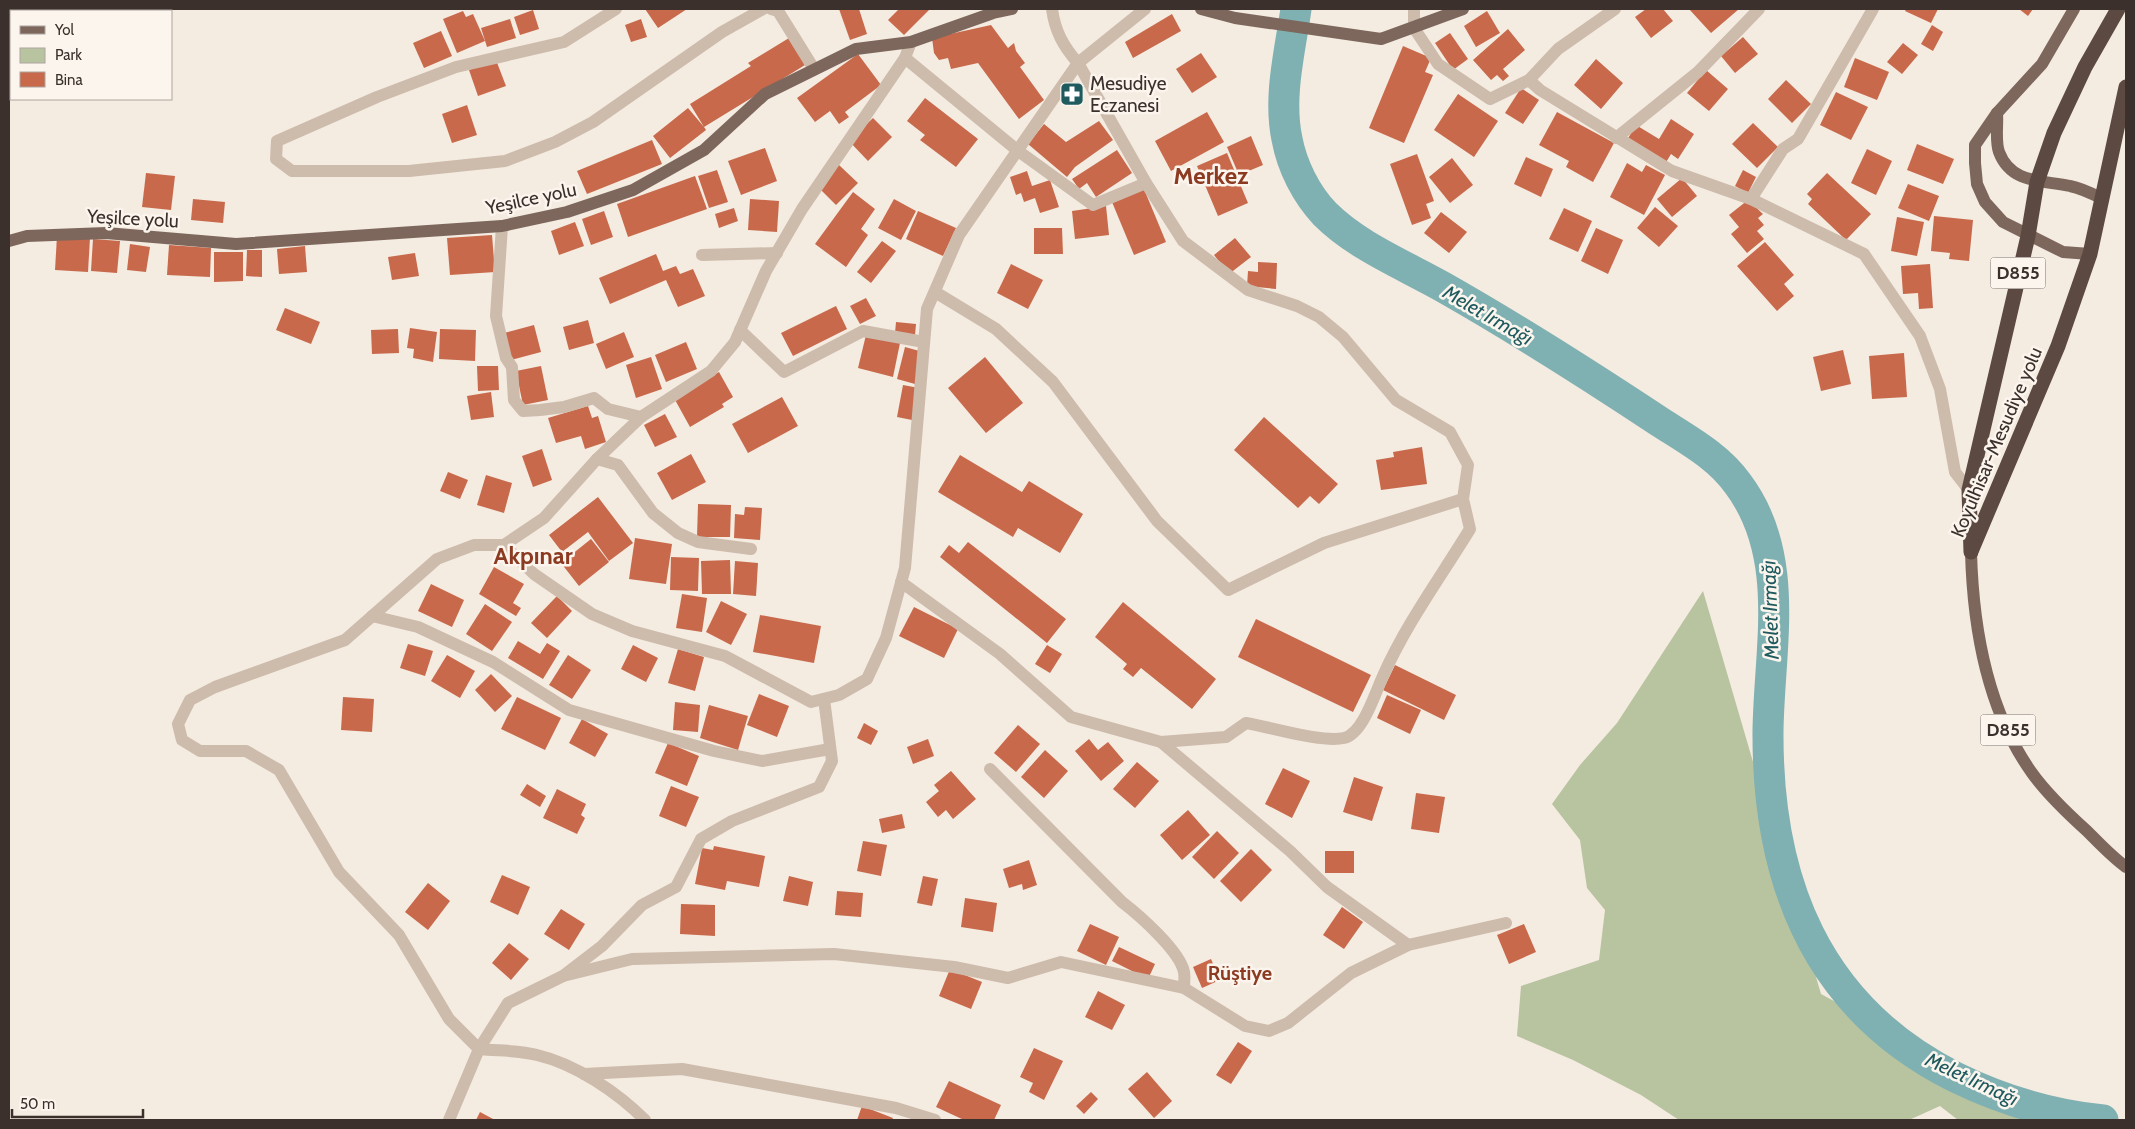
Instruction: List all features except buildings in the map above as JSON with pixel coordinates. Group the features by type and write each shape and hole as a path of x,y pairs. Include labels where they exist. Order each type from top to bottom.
{"highway":[{"name":"Koyulhisar-Mesudiye yolu","path":"1971,552 1969,490 2028,236 2037,182 2054,133 2077,83 2118,9"},
{"name":"Koyulhisar-Mesudiye yolu","path":"1971,552 2058,346 2090,254 2126,87"}],"main road":[{"name":"Yeşilce yolu","path":"9,241 27,236 106,233 236,244 502,226 567,212 633,190 704,150 765,94 856,49 911,42 992,11 1012,9"},
{"path":"1201,9 1235,18 1381,38 1414,28 1462,9"},
{"path":"2074,9 2042,64 1997,113 1975,146 1977,184 1984,202 2003,222 2063,252 2090,254"},
{"path":"1997,113 1999,150 2007,168 2021,177 2037,182 2072,186 2103,199"},
{"name":"D855","path":"1971,552 1972,587 1987,677 2001,718 2038,780 2063,810 2126,867"}],"street":[{"path":"616,9 564,42 456,67 377,97 277,141 276,159 292,171 409,171 505,160 555,142 593,122 722,32 763,9"},
{"path":"901,582 1000,654 1072,717 1161,742 1226,737 1246,723 1323,739 1343,739 1353,735 1362,722 1396,646 1470,529 1463,499 1468,465 1450,432 1396,400 1344,337 1319,316 1297,306 1248,290 1182,241 1146,183 1078,63 1061,41 1054,27 1052,9"},
{"path":"504,545 534,574 592,614 632,631 725,656 811,702 839,695 867,679 886,638 905,568 927,309 959,235 1078,63 1145,9"},
{"path":"1414,9 1414,28 1438,64 1490,99 1529,80 1558,49 1615,9"},
{"path":"1616,138 1698,72 1759,9"},
{"path":"1752,199 1783,149 1798,139 1873,9"},
{"path":"777,10 814,70"},
{"path":"645,1120 624,1100 584,1074 537,1055 479,1049 450,1019 399,935 339,872 279,770 246,751 200,751 182,740 178,724 190,700 215,687 345,640 437,559 474,545 504,545 544,518 598,458 641,417 711,371 734,342 766,271 802,209 905,58 911,42"},
{"path":"905,58 1017,150 1094,205 1146,183"},
{"path":"1529,80 1540,90 1672,171 1752,199 1864,254 1920,336 1940,389 1955,472 1969,490"},
{"path":"502,226 496,316 506,358 512,367 514,400 518,406 523,411 564,408 594,398 608,408 641,417"},
{"path":"702,256 777,253"},
{"path":"935,292 996,329 1053,382 1157,521 1228,590 1324,543 1463,499"},
{"path":"740,330 784,372 863,331 924,342"},
{"path":"598,458 618,465 653,513 678,533 698,542 751,549"},
{"path":"372,616 418,627 493,662 569,710 714,751 762,761 830,749"},
{"path":"449,1120 479,1049 508,1003 563,976 602,946 642,905 676,887 701,839 732,821 819,788 832,761 824,699"},
{"path":"1161,742 1290,851 1327,887 1408,945"},
{"path":"990,769 1122,902 1146,921 1176,956 1184,971 1184,988"},
{"path":"563,976 632,959 834,954 954,967 1008,978 1061,962 1184,988 1245,1026 1269,1031 1288,1023 1351,973 1408,945 1506,922"},
{"path":"584,1074 682,1069 887,1106 935,1120"}],"green space":[{"path":"1703,591 1821,994 2054,1120 1958,1120 1940,1106 1909,1120 1679,1120 1641,1095 1573,1060 1517,1036 1521,986 1599,960 1605,910 1587,888 1580,840 1552,804 1580,765 1617,723"}],"waterway":[{"name":"Melet Irmağı","path":"1296,9 1284,90 1287,139 1296,169 1306,189 1325,214 1351,236 1443,287 1525,336 1702,449 1730,474 1755,512 1766,541 1774,604 1768,731 1770,786 1777,838 1790,888 1809,934 1834,976 1867,1014 1907,1048 1955,1077 1991,1093 2027,1105 2084,1118 2103,1120"}],"place":[{"name":"Mesudiye Eczanesi","path":"1072,94"}],"district":[{"name":"Merkez","path":"1211,176"},
{"name":"Akpınar","path":"533,556"},
{"name":"Rüştiye","path":"1240,973"}]}
